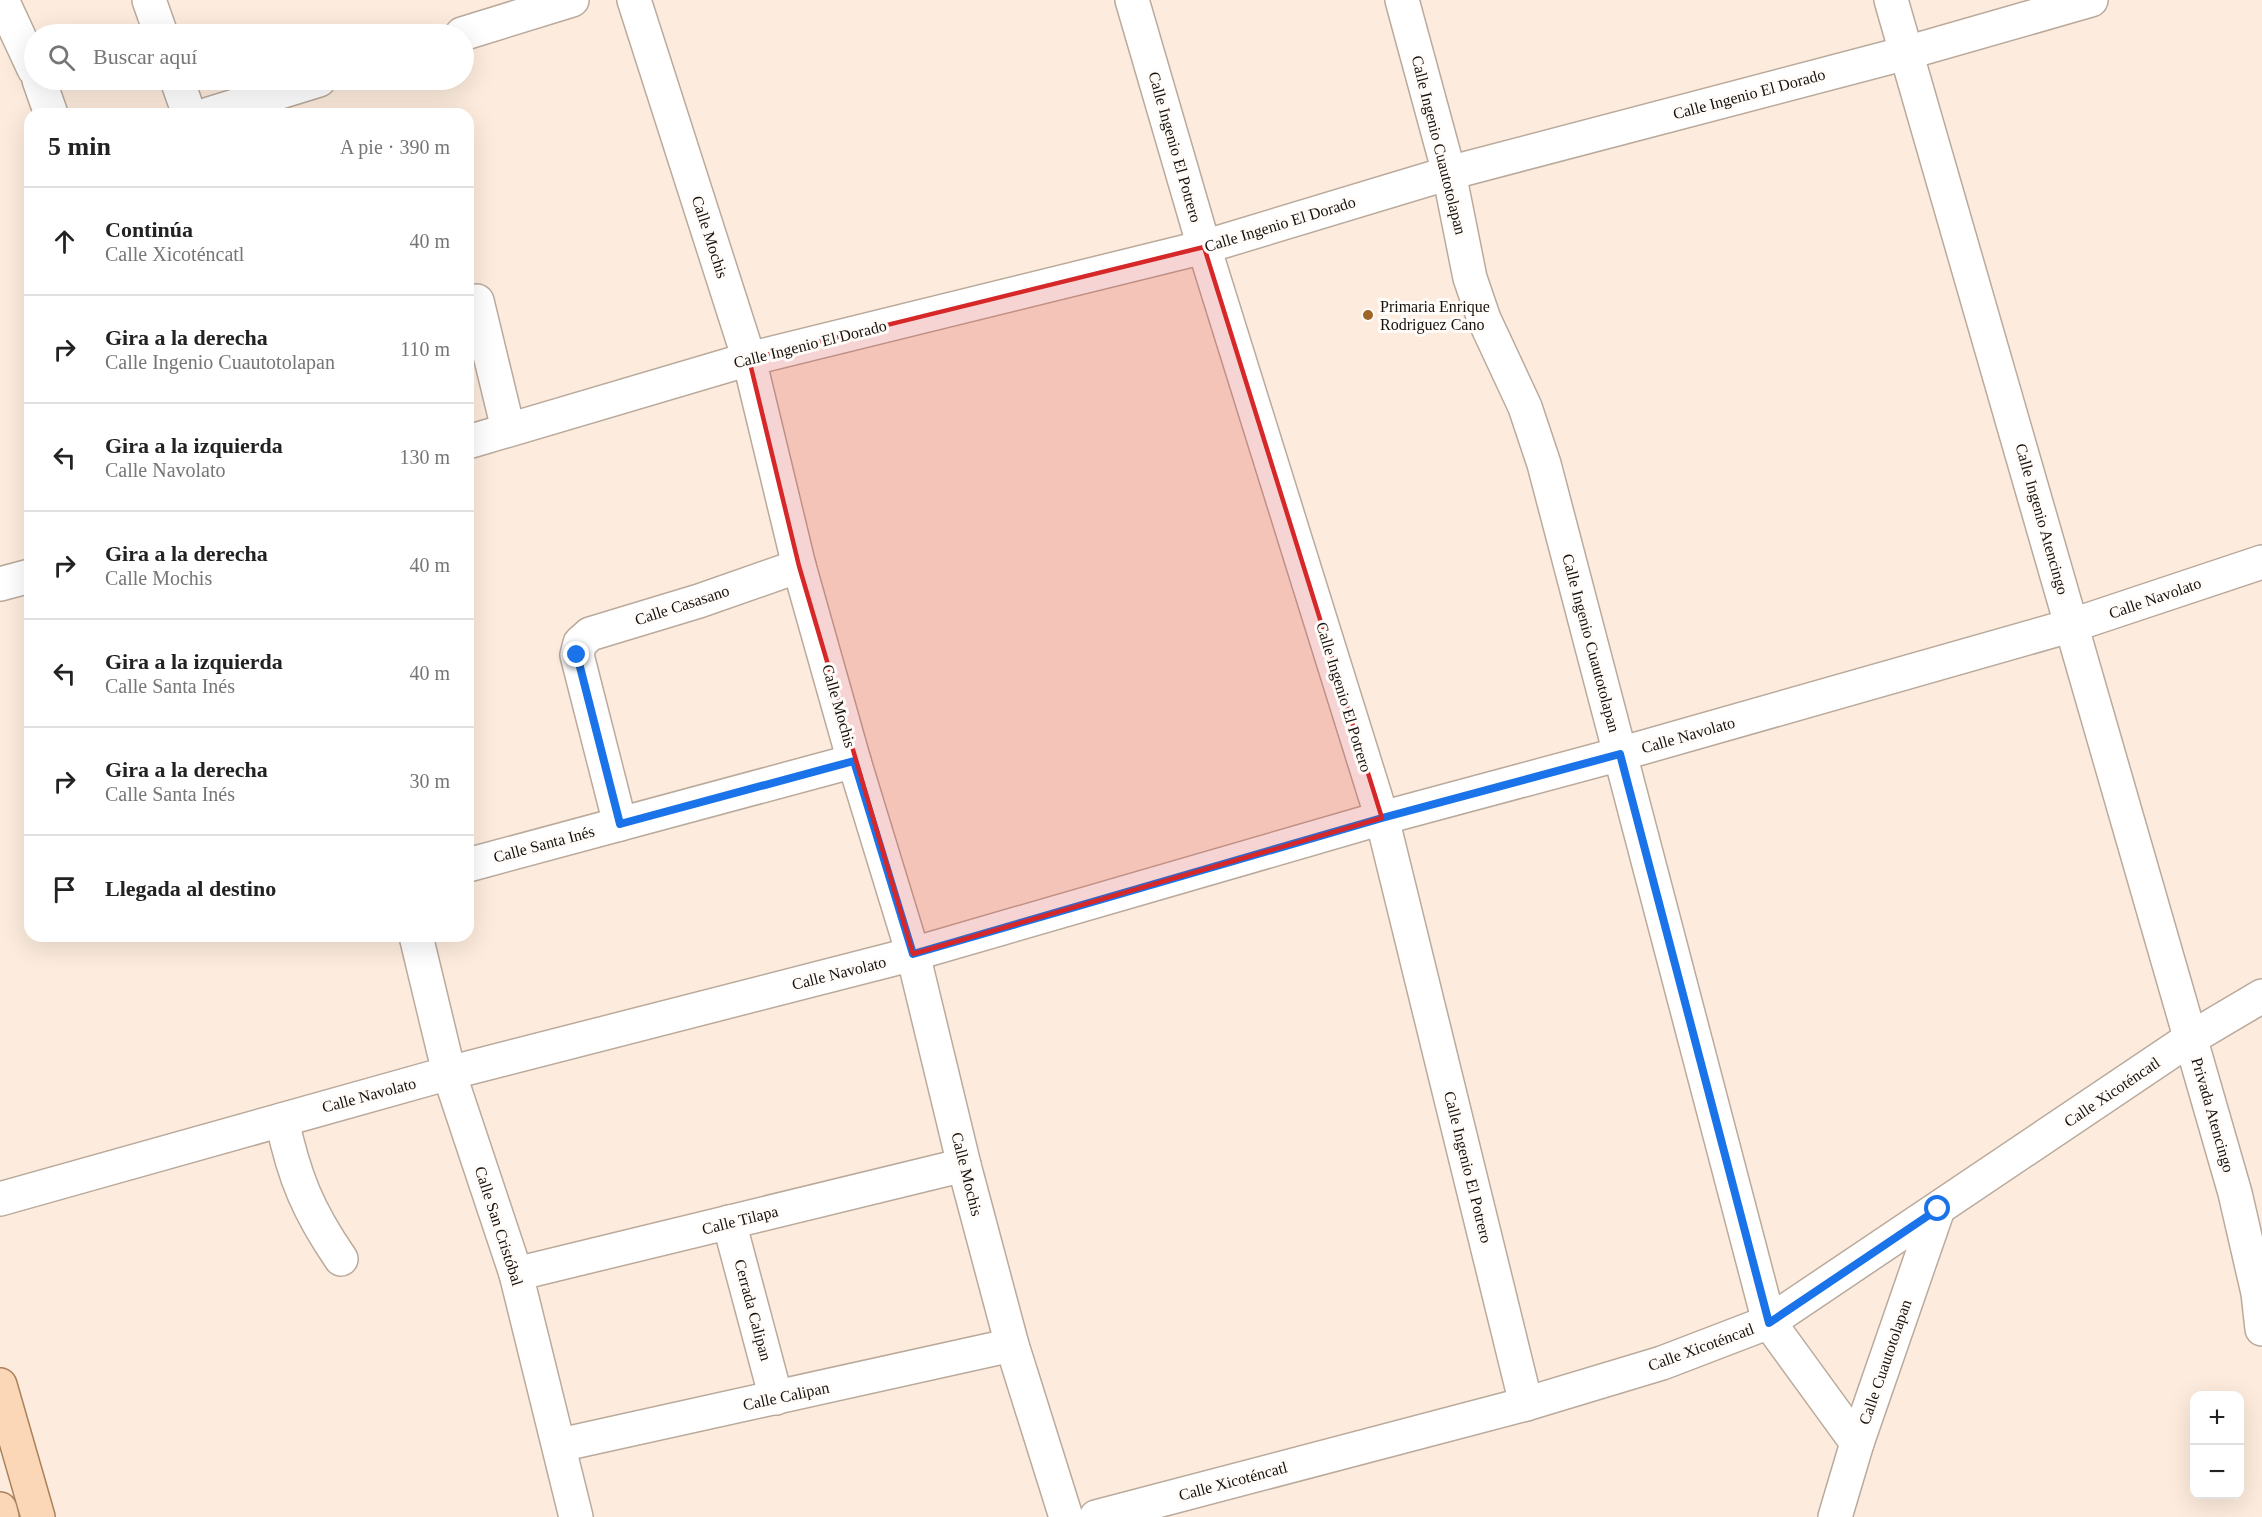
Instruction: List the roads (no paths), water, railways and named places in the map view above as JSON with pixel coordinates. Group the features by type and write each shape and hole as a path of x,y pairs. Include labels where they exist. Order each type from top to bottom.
{"main road":[{"path":"0,1385 38,1517"},
{"path":"0,1509 2,1517"}],"street":[{"path":"2,0 24,47"},
{"path":"149,0 157,24"},
{"path":"474,30 572,0"},
{"name":"Calle Mochis","path":"634,0 749,358 799,566 854,761 913,954 964,1165 1012,1346 1066,1517"},
{"name":"Calle Ingenio El Potrero","path":"1132,0 1204,247 1382,818 1526,1404"},
{"name":"Calle Ingenio Cuautotolapan","path":"1402,0 1449,173 1470,278 1484,320 1525,407 1544,464 1769,1323 1857,1443"},
{"name":"Calle Ingenio Atencingo","path":"1892,0 2192,1038"},
{"name":"Calle Ingenio El Dorado","path":"474,440 749,358 1204,247 1449,173 1906,53 2091,0"},
{"path":"43,90 49,108"},
{"path":"181,90 187,108"},
{"path":"228,108 287,90"},
{"path":"477,301 508,429"},
{"name":"Calle Navolato","path":"0,1199 449,1073 913,954 1382,818 1620,754 2073,625 2262,562"},
{"name":"Calle Casasano","path":"620,824 577,655 580,643 591,634 699,601 799,566"},
{"path":"0,584 24,578"},
{"name":"Calle Santa Inés","path":"474,863 854,761"},
{"name":"Calle San Cristóbal","path":"417,942 449,1073 516,1274 576,1517"},
{"name":"Calle Xicoténcatl","path":"1096,1517 1526,1404 1662,1363 1769,1323 2192,1038 2262,996"},
{"name":"Privada Atencingo","path":"2192,1038 2248,1196 2262,1329"},
{"path":"282,1120 296,1179 319,1226 341,1259"},
{"name":"Calle Tilapa","path":"516,1274 964,1165"},
{"name":"Calle Cuautotolapan","path":"1835,1517 1857,1443 1938,1209"},
{"name":"Cerrada Calipan","path":"729,1222 776,1398"},
{"name":"Calle Calipan","path":"560,1445 1012,1346"}],"place":[{"name":"Primaria Enrique Rodriguez Cano","path":"1368,315"}]}
